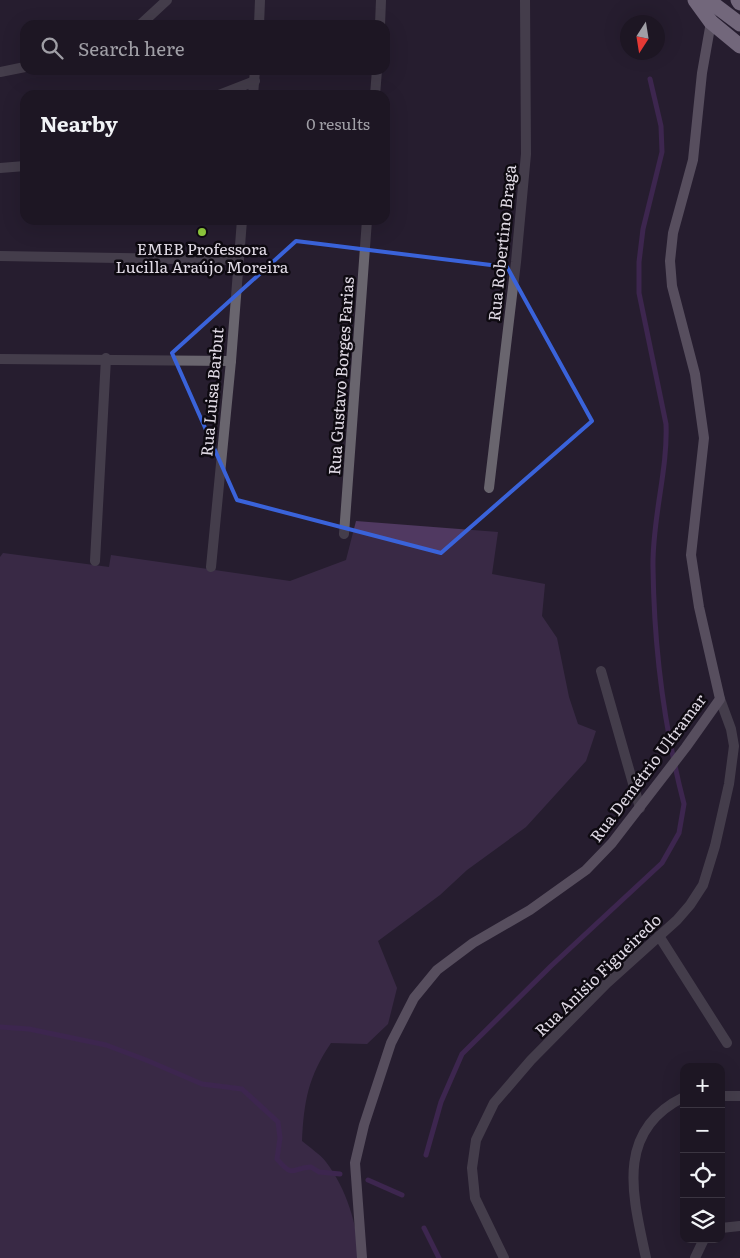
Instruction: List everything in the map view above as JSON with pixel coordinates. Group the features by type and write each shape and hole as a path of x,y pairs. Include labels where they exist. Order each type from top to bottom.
{"highway":[{"path":"695,0 711,22 740,46"},
{"path":"708,0 740,24"}],"street":[{"path":"145,20 167,0"},
{"path":"259,20 260,0"},
{"path":"380,20 381,0"},
{"name":"Rua Robertino Braga","path":"489,488 516,262 526,154 525,0"},
{"name":"Rua Demétrio Ultramar","path":"362,1258 355,1163 364,1125 391,1043 414,998 437,970 473,943 530,910 586,870 612,843 640,808 720,699 699,607 691,555 704,438 695,374 672,286 670,261 673,232 693,160 702,73 711,22"},
{"path":"0,72 20,68"},
{"path":"254,90 255,75"},
{"path":"375,90 377,75"},
{"path":"232,90 255,81"},
{"path":"0,168 20,166"},
{"name":"Rua Luisa Barbut","path":"211,567 231,361 242,225"},
{"name":"Rua Gustavo Borges Farias","path":"344,534 367,225"},
{"path":"0,256 238,260"},
{"path":"0,358 231,361"},
{"path":"95,562 106,358"},
{"path":"601,671 640,808"},
{"name":"Rua Anisio Figueiredo","path":"504,1258 475,1198 472,1168 476,1140 494,1103 531,1060 607,983 690,905 703,885 715,846 729,784 734,746 731,729 720,699"},
{"path":"659,936 727,1043"},
{"path":"725,1096 740,1096"},
{"path":"646,1258 632,1188 634,1163 649,1123 664,1107 680,1100"},
{"path":"725,1228 740,1226"},
{"path":"696,1258 702,1243"}],"highlighted area":[{"path":"296,241 507,267 592,421 441,553 237,500 172,353"}],"shaded area":[{"path":"356,521 498,532 492,574 545,584 542,616 557,638 569,697 578,724 596,731 586,761 526,827 467,870 440,895 378,941 397,988 388,1024 367,1044 331,1043 312,1078 306,1101 302,1141 324,1159 345,1195 356,1233 359,1258 0,1258 0,557 3,553 109,567 111,555 290,581 346,560"}],"waterway":[{"path":"426,1155 441,1102 462,1054 551,966 662,863 679,833 684,804 671,746 661,687 655,627 653,567 653,549 665,459 666,424 639,293 639,262 643,229 662,152 661,126 650,79"},
{"path":"0,1027 29,1029 106,1045 202,1084 242,1089 278,1122 280,1138 277,1159 287,1169 293,1171 311,1167 319,1172 340,1174"},
{"path":"368,1180 402,1195"},
{"path":"424,1228 439,1258"}],"place":[{"name":"EMEB Professora Lucilla Araújo Moreira","path":"202,232"}]}
